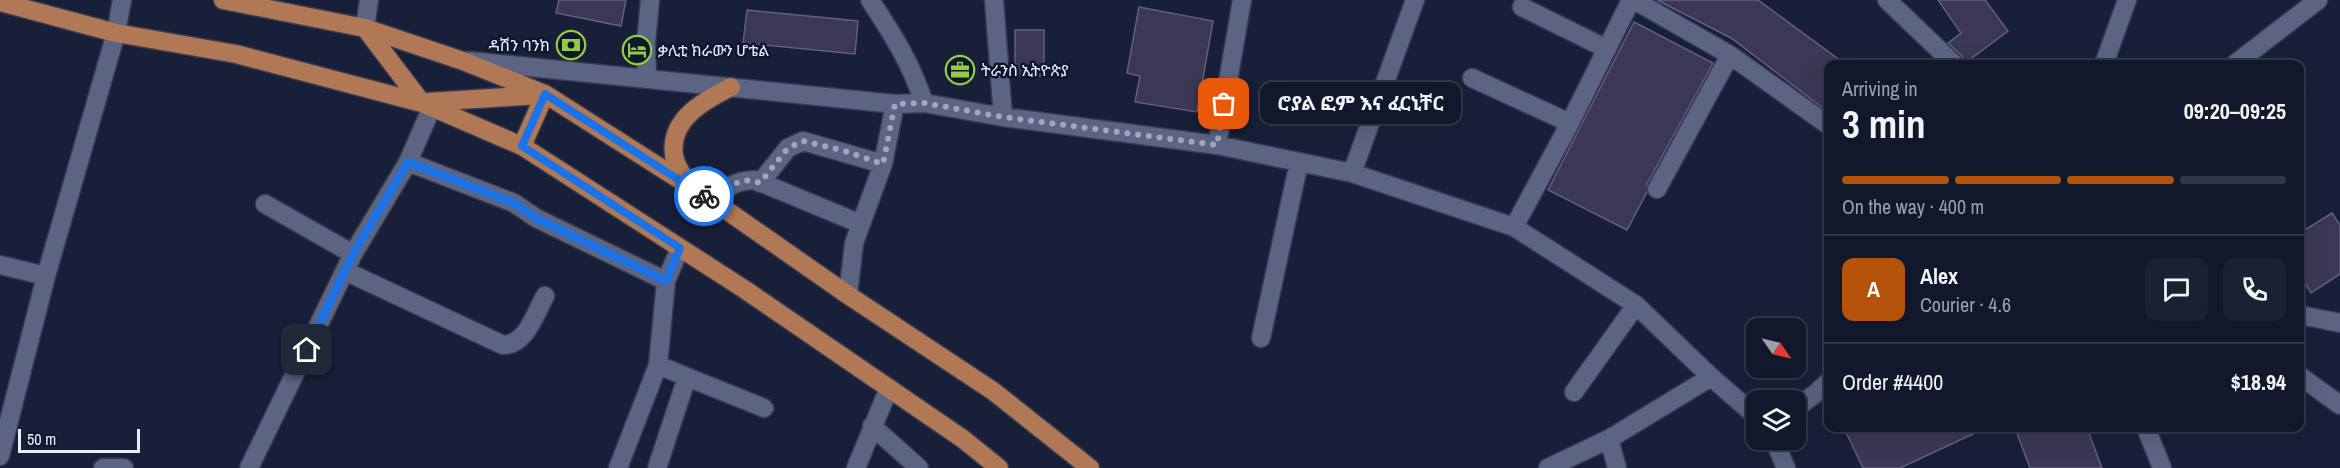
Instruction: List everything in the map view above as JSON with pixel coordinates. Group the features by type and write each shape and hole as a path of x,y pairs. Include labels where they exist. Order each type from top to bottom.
{"main road":[{"path":"223,0 252,3 365,28 463,61 545,94 716,203 848,295 993,391 1090,468"},
{"path":"0,2 116,33 237,54 427,105 522,146 680,248 889,388 963,439 999,468"},
{"path":"365,28 427,105"},
{"path":"692,188 677,167 673,154 678,131 685,118 698,105 731,87"},
{"path":"427,105 545,94"},
{"path":"522,146 545,94"}],"street":[{"path":"0,456 4,420 116,33 122,0"},
{"path":"365,28 369,0"},
{"path":"648,78 646,43 650,0"},
{"path":"870,0 909,62 924,103"},
{"path":"994,0 1003,117"},
{"path":"1217,145 1242,0"},
{"path":"1352,173 1415,0"},
{"path":"1514,227 1633,0 1730,56 1824,122"},
{"path":"1887,0 1950,60"},
{"path":"2105,60 2127,0"},
{"path":"2240,60 2318,0"},
{"path":"1522,7 1607,49"},
{"path":"1657,189 1730,56"},
{"path":"463,61 895,104 924,103 1003,117 1217,145 1352,173 1514,227 1636,305 1746,407"},
{"path":"1472,78 1570,123"},
{"path":"848,295 854,243 883,164 895,104"},
{"path":"249,468 353,254 408,162 427,105"},
{"path":"760,183 788,148 803,141 845,151 883,164"},
{"path":"408,162 514,203 536,218 666,281"},
{"path":"1261,338 1299,162"},
{"path":"716,203 722,193 738,181 755,180 861,224"},
{"path":"265,204 353,254"},
{"path":"618,468 658,365 666,281 680,248"},
{"path":"0,265 46,276"},
{"path":"345,271 503,345 511,345 521,339 545,296"},
{"path":"1574,392 1636,305"},
{"path":"2304,316 2340,323"},
{"path":"658,365 764,408"},
{"path":"657,468 687,377"},
{"path":"1548,468 1609,439 1711,377"},
{"path":"2304,379 2340,405"},
{"path":"1806,401 1824,386"},
{"path":"856,468 889,388"},
{"path":"872,426 919,468"},
{"path":"2147,432 2162,468"},
{"path":"1609,439 1617,468"},
{"path":"1778,450 1786,468"},
{"path":"103,468 115,466 124,468"}],"building":[{"path":"559,0 626,0 621,26 556,13"},
{"path":"1657,0 1758,0 1840,60 1824,60 1824,109 1731,38"},
{"path":"1938,0 1985,0 2008,31 1969,60 1964,60 1948,43 1961,33"},
{"path":"1139,7 1213,21 1197,112 1135,102 1140,76 1127,73"},
{"path":"747,10 858,21 855,54 743,43"},
{"path":"1634,22 1713,63 1647,184 1647,192 1627,230 1548,190"},
{"path":"1015,30 1044,30 1044,76 1015,76"},
{"path":"2332,213 2340,225 2340,274 2311,293 2304,282 2304,230"},
{"path":"1846,432 1977,432 1900,468 1863,468"},
{"path":"2016,432 2088,432 2102,468 2030,468"}],"way so far":[{"path":"704,196 716,203 722,193 738,181 755,180 760,183 788,148 803,141 845,151 883,164 895,104 924,103 1003,117 1217,145 1224,104"}],"place":[{"name":"ዳሽን ባንክ","path":"571,45"},
{"name":"ቃሊቲ ክራውን ሆቴል","path":"637,50"},
{"name":"ትራንስ ኢትዮጵያ","path":"960,70"},
{"name":"ሮያል ፎም እና ፈርኒቸር","path":"1224,104"}],"route":[{"path":"307,350 353,254 408,162 514,203 536,218 666,281 680,248 522,146 545,94 704,196"}]}
